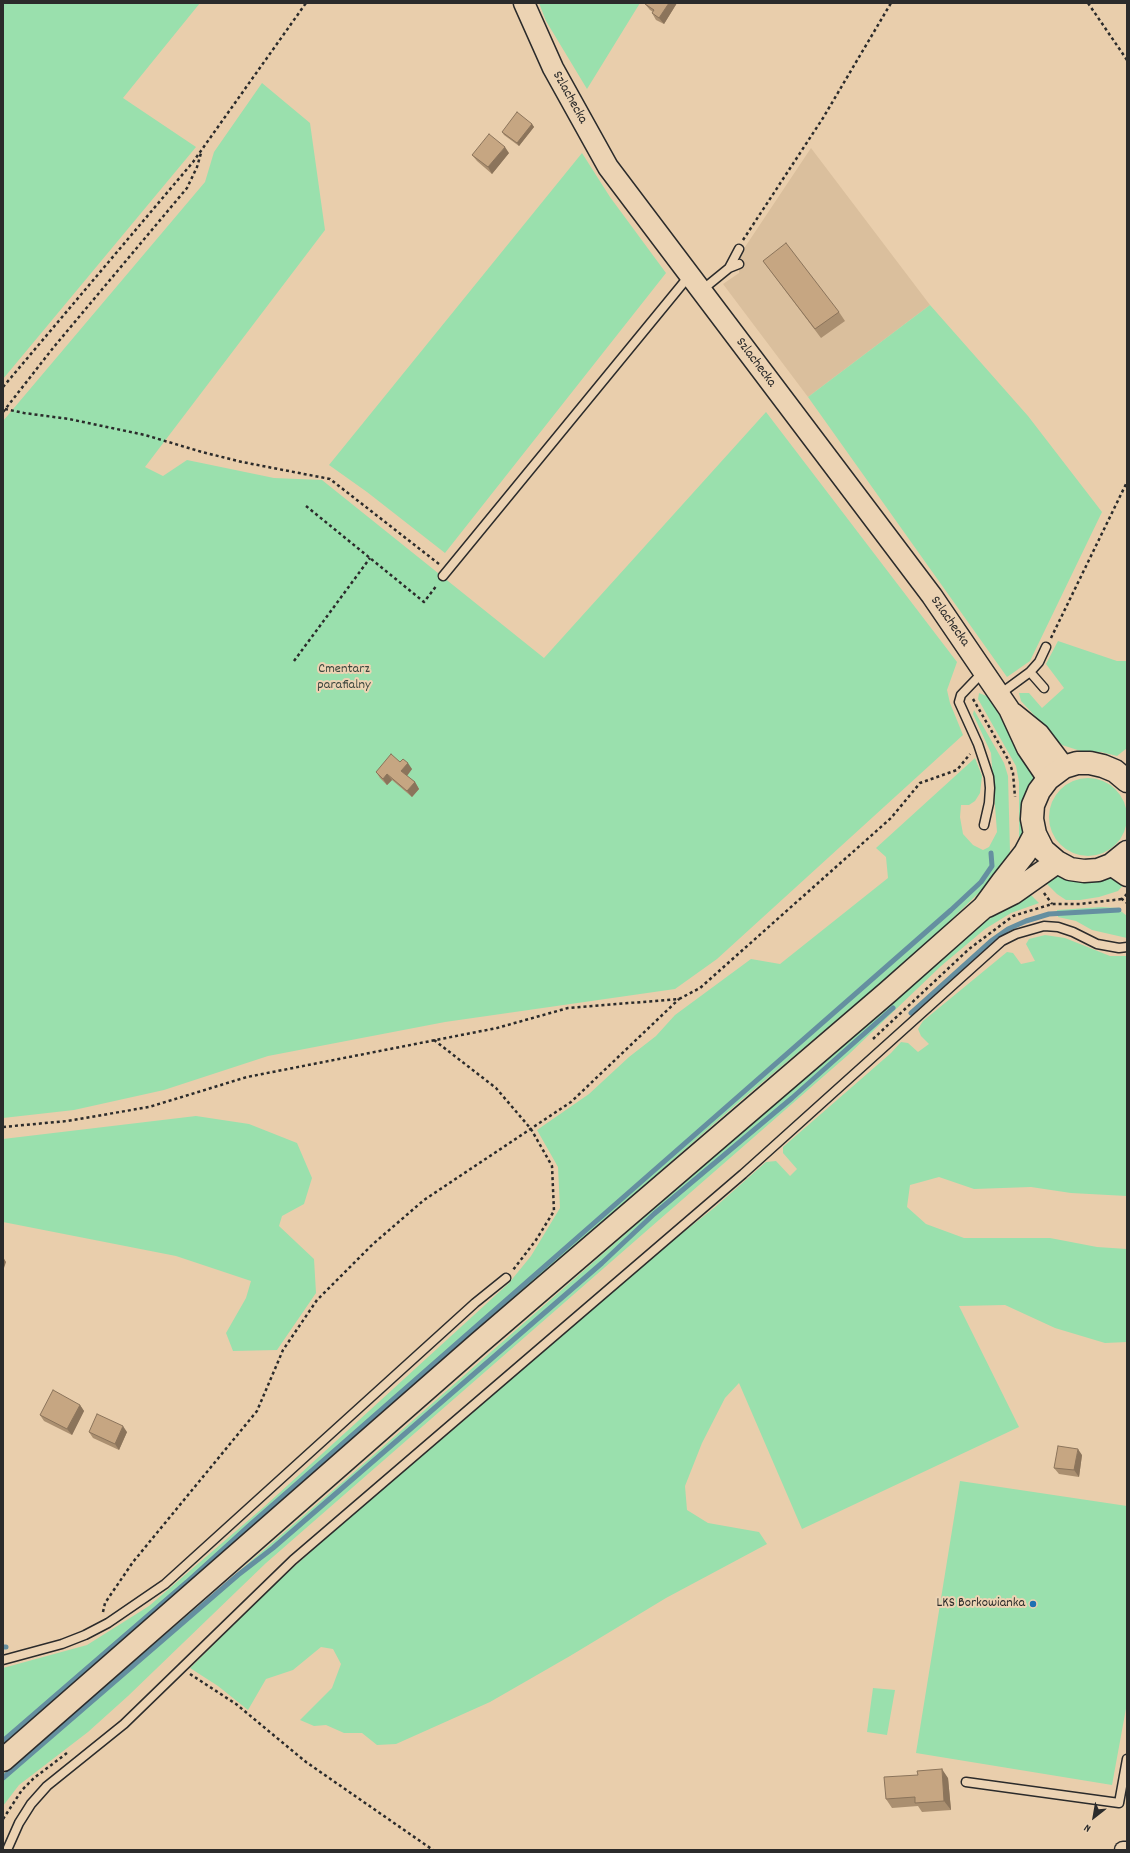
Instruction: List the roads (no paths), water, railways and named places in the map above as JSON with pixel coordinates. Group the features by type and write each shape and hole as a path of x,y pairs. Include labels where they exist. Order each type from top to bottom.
{"main road":[{"path":"1122,865 1098,870 1084,871 1070,869 1057,862 1043,850 1035,834 1032,819 1034,804 1039,791 1056,773 1077,764 1090,763 1123,772"},
{"path":"984,908 1002,881 1025,853 1035,834"},
{"path":"3,1760 474,1348 984,908 1012,892 1057,862"}],"street":[{"name":"Szlachecka","path":"524,3 553,68 608,167 932,596 1004,702 1039,734 1056,773"}],"lane":[{"path":"729,268 739,249"},
{"path":"446,574 695,283 739,264"},
{"path":"1004,702 1039,662 1046,647"},
{"path":"984,672 961,695 959,702 978,744 989,777 990,788 984,825"},
{"path":"1030,672 1044,688"},
{"path":"7,1850 19,1823 31,1804 47,1786 124,1724 293,1560 748,1170 1002,941 1016,934 1044,926 1058,927 1073,932 1097,944 1119,948 1127,947"},
{"path":"3,1660 62,1644 99,1628 165,1584 475,1303 506,1278"},
{"path":"966,1782 1119,1803 1127,1759"}],"waterway":[{"path":"3,1741 187,1582 252,1523 951,910 981,882 992,866 991,853"},
{"path":"911,1013 991,941 1008,929 1026,921 1049,914 1119,910"},
{"path":"3,1778 238,1575 273,1548 602,1263 654,1214 792,1098 893,1008"}],"place":[{"name":"LKS Borkowianka","path":"1033,1604"}],"park label":[{"name":"Cmentarz parafialny","path":"344,678"}]}
